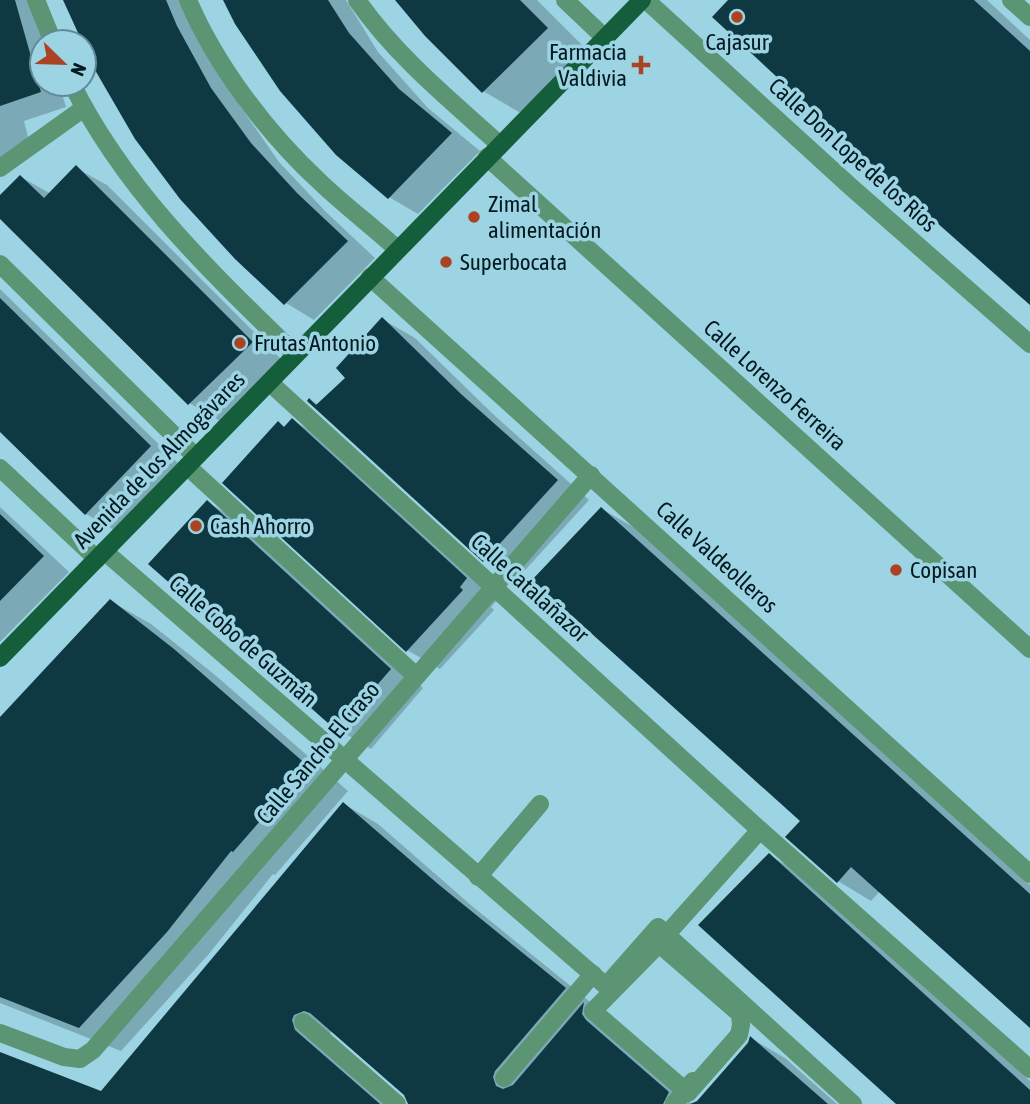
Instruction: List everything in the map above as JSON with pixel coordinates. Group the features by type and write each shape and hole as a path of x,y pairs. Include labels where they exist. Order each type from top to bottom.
{"main road":[{"name":"Avenida de los Almogávares","path":"0,659 397,249 644,0"}],"street":[{"path":"36,0 47,28"},
{"path":"188,0 230,74 282,144 321,183 397,249"},
{"name":"Calle Lorenzo Ferreira","path":"357,0 396,49 493,151 1030,649"},
{"path":"565,0 605,38"},
{"name":"Calle Don Lope de los Ríos","path":"644,0 1030,344"},
{"path":"1012,0 1030,17"},
{"path":"79,98 119,163 165,222 295,354"},
{"path":"0,168 84,108"},
{"path":"0,264 191,461 416,676"},
{"name":"Calle Valdeolleros","path":"370,277 1030,874"},
{"name":"Calle Catalañazor","path":"269,382 760,830 1030,1069"},
{"name":"Calle Cobo de Guzmán","path":"0,468 593,974"},
{"name":"Calle Sancho El Craso","path":"0,1033 64,1057 80,1059 93,1049 345,762 591,475"},
{"path":"478,877 540,804"},
{"path":"667,934 760,830"},
{"path":"504,1078 593,974 606,986 658,927 747,1018 853,1104"},
{"path":"659,944 747,1018 739,1035 688,1093 679,1097 593,1011 659,944"},
{"path":"303,1022 397,1104"}],"building":[{"path":"0,0 15,0 28,46 28,96 0,106"},
{"path":"63,0 166,0 211,88 251,143 297,193 348,241 284,305 235,259 180,199 135,139 98,75 98,28 76,28"},
{"path":"223,0 328,0 349,33 399,89 452,133 388,199 336,155 280,91 235,24"},
{"path":"395,0 520,0 548,28 482,93 425,36"},
{"path":"728,0 974,0 1030,51 1030,305 884,176 712,17"},
{"path":"76,165 253,342 188,405 0,219 0,195 20,175 44,198"},
{"path":"0,298 151,446 85,515 0,432"},
{"path":"382,317 461,394 558,480 483,562 307,401 309,398 316,405 345,378 336,368"},
{"path":"292,418 467,578 460,587 463,590 406,652 222,483 278,421 284,427"},
{"path":"207,500 391,669 337,731 148,564"},
{"path":"601,507 1030,894 1030,1028 851,867 837,883 785,837 800,821 532,580"},
{"path":"0,514 44,556 0,601"},
{"path":"110,599 174,649 308,766 233,852 231,851 167,932 79,1028 0,997 0,717"},
{"path":"343,802 438,884 566,988 495,1071 493,1077 496,1086 503,1089 513,1085 584,1002 582,1014 586,1020 669,1092 663,1104 408,1104 404,1095 310,1013 304,1011 294,1015 292,1020 295,1030 380,1104 0,1104 0,1052 101,1091"},
{"path":"769,853 1030,1090 1030,1104 896,1104 698,925"},
{"path":"750,1036 828,1104 690,1104 697,1101 748,1043"}],"place":[{"name":"Cajasur","path":"737,17"},
{"name":"Farmacia Valdivia","path":"641,65"},
{"name":"Zimal alimentación","path":"474,217"},
{"name":"Superbocata","path":"446,262"},
{"name":"Frutas Antonio","path":"240,343"},
{"name":"Cash Ahorro","path":"196,526"},
{"name":"Copisan","path":"896,570"}]}
